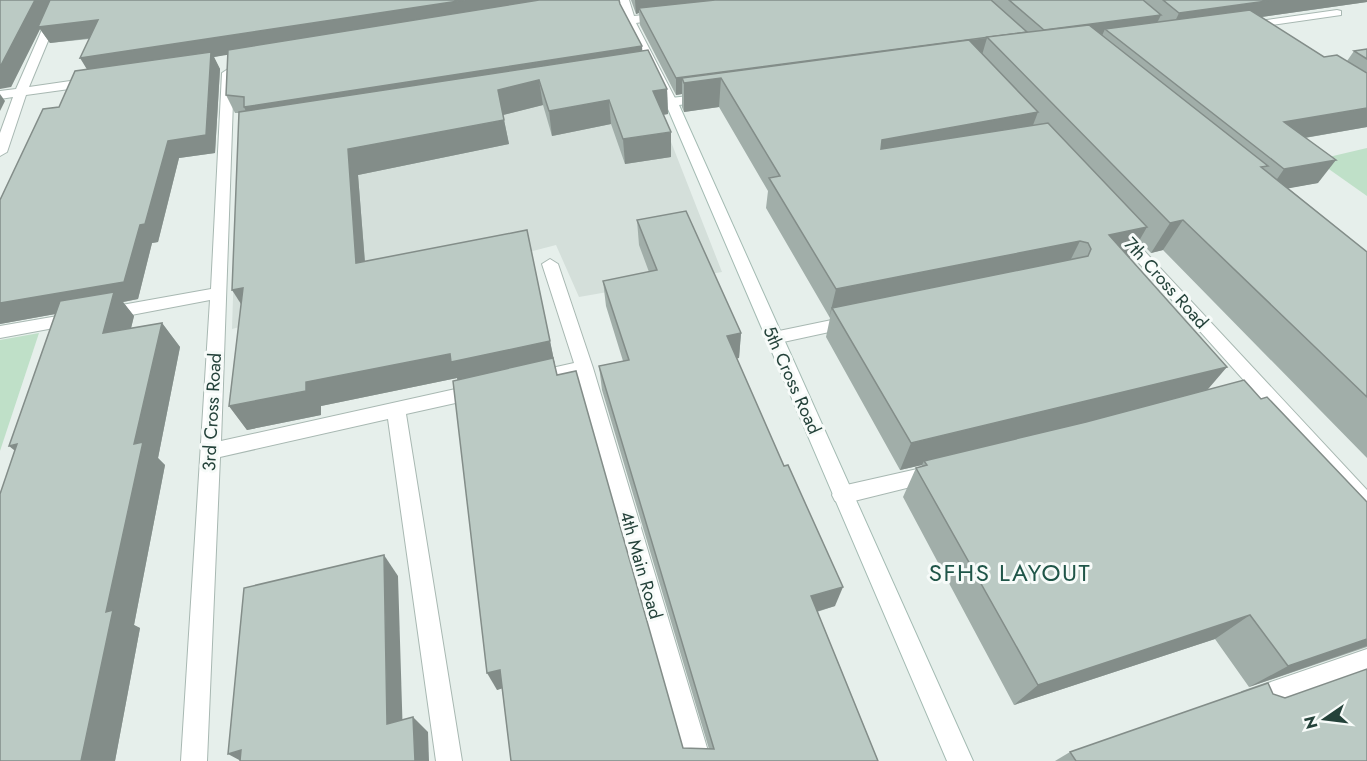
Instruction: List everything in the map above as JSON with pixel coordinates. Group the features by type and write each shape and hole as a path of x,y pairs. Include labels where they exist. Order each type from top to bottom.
{"street":[{"name":"5th Cross Road","path":"624,0 647,69 671,102 960,761"},
{"path":"0,152 21,92 62,3"},
{"path":"1227,29 1337,13"},
{"path":"629,20 675,15"},
{"path":"1250,26 1269,37"},
{"name":"3rd Cross Road","path":"194,761 219,293 231,135 222,63"},
{"path":"0,95 101,80"},
{"path":"671,102 716,96"},
{"name":"7th Cross Road","path":"1108,220 1367,504"},
{"name":"4th Main Road","path":"550,264 584,368 698,761"},
{"path":"0,332 219,293"},
{"path":"774,338 864,320"},
{"path":"57,343 64,321"},
{"path":"518,383 584,368"},
{"path":"210,451 496,387"},
{"path":"1240,395 1263,389"},
{"path":"396,409 449,761"},
{"path":"842,495 953,468"},
{"path":"1244,703 1367,661"}],"shaded area":[{"path":"646,78 722,272 579,297 556,245 232,329 238,144"}],"green space":[{"path":"1367,148 1367,196 1316,160"},
{"path":"39,333 0,451 0,340"}],"building":[{"path":"0,0 35,0 0,67"},
{"path":"50,0 465,0 80,58 98,20 38,27"},
{"path":"539,0 619,0 642,46 244,107 244,97 226,95 228,50"},
{"path":"715,0 991,0 1027,32 676,78 639,8"},
{"path":"1009,0 1143,0 1161,15 1044,30"},
{"path":"1163,0 1274,0 1179,13"},
{"path":"1250,10 1324,57 1337,55 1367,73 1367,108 1284,122 1336,160 1284,169 1105,29"},
{"path":"1089,25 1268,166 1261,167 1367,252 1367,397 1183,220 1170,223 987,37"},
{"path":"969,40 1038,112 882,140 881,149 1048,123 1147,227 1109,235 1227,367 911,443 832,308 1088,256 1091,249 1088,243 1080,241 836,289 769,178 780,176 721,78 684,83 682,78"},
{"path":"1367,49 1367,59 1354,51"},
{"path":"648,50 667,89 653,91 671,132 623,139 609,100 549,111 539,80 498,90 504,120 348,149 356,263 527,230 550,341 451,362 450,354 306,382 306,391 229,406 243,288 232,290 239,112"},
{"path":"211,52 206,135 168,141 145,224 140,225 124,282 0,303 0,200 43,109 59,107 75,71"},
{"path":"686,211 741,333 727,336 784,466 788,465 843,587 811,596 878,761 511,761 500,670 487,673 453,381 553,358 557,375 576,371 683,748 714,749 599,366 629,360 603,281 657,270 637,220"},
{"path":"114,292 103,333 162,323 134,444 143,442 106,612 113,610 81,761 0,761 0,494 17,444 9,446 60,301"},
{"path":"1244,380 1261,399 1267,397 1367,502 1367,639 1288,666 1250,615 1038,685 916,468 927,465 924,461 1086,422"},
{"path":"384,555 387,724 413,717 415,761 240,761 241,750 228,754 244,588"},
{"path":"1367,669 1367,761 1076,761 1070,752 1268,683 1273,694 1285,698"}],"district":[{"name":"SFHS LAYOUT","path":"1010,573"}]}
